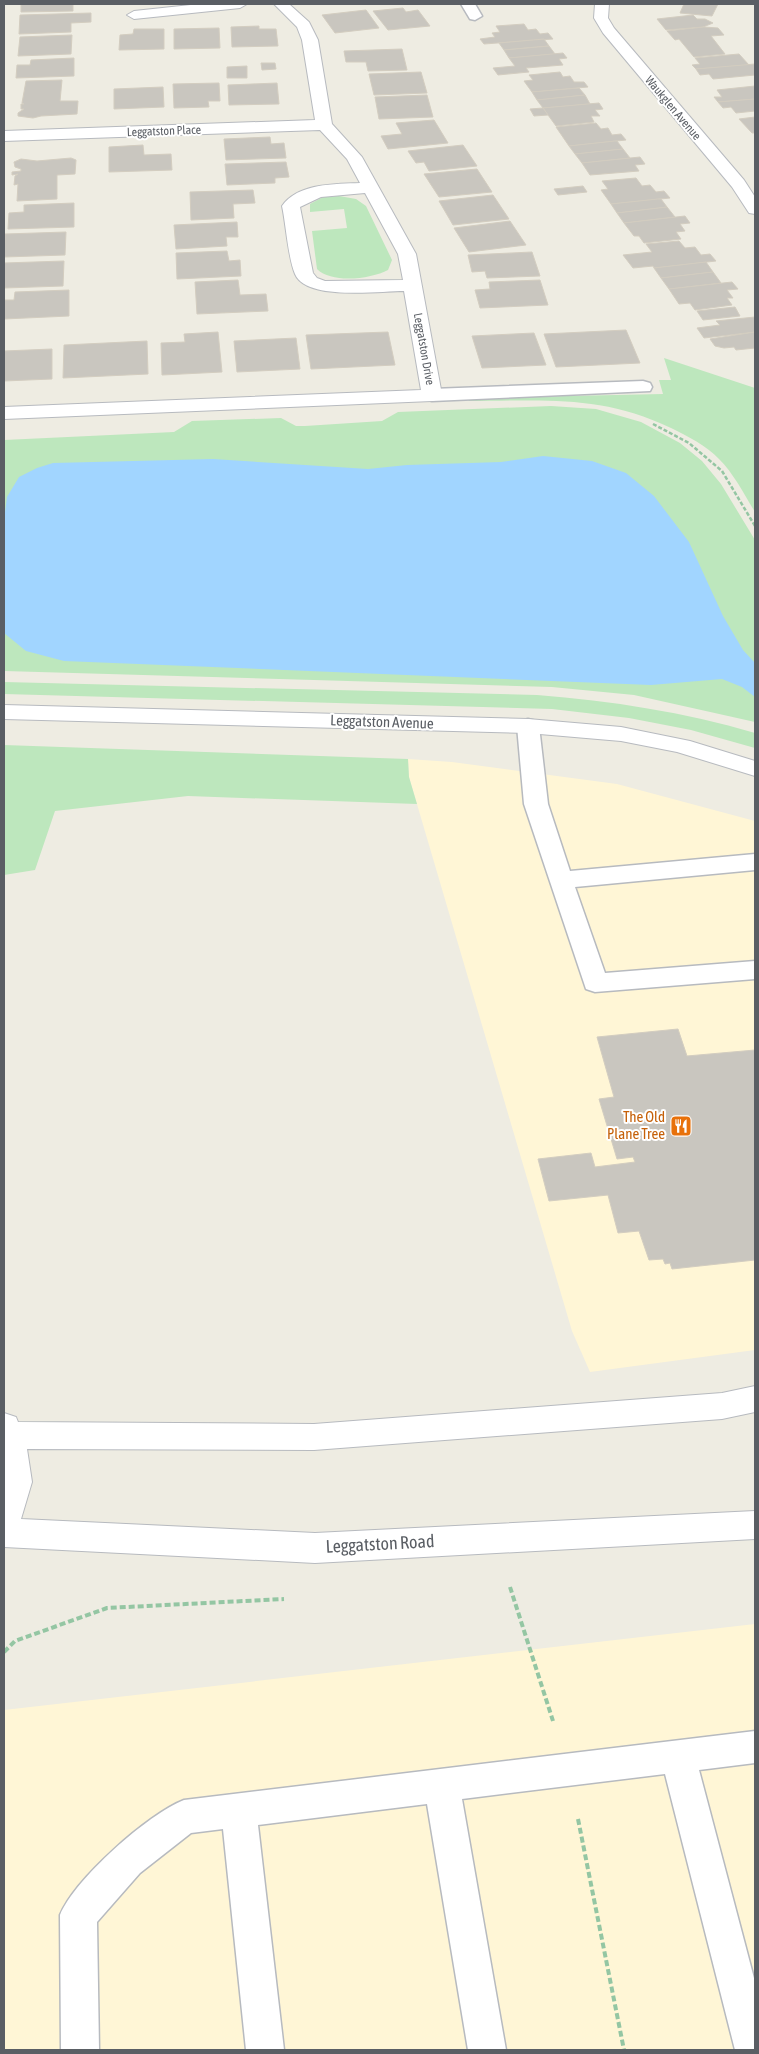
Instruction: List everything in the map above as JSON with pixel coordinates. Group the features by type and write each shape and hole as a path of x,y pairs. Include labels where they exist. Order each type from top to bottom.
{"street":[{"path":"134,15 240,4"},
{"path":"281,4 304,25 310,40 324,125"},
{"name":"Waukglen Avenue","path":"602,4 601,18 608,30 738,184 755,209"},
{"name":"Leggatston Place","path":"4,136 324,125"},
{"name":"Leggatston Drive","path":"4,413 432,396 407,254 354,157 324,125"},
{"path":"738,184 755,183"},
{"path":"371,188 316,192 301,197 291,206 304,274 311,282 324,286 413,285"},
{"name":"Leggatston Avenue","path":"4,712 528,726 621,734 664,742 755,769"},
{"path":"4,1521 15,1482 7,1430 314,1437 722,1406 755,1399"},
{"name":"Leggatston Road","path":"4,1534 314,1548 755,1525"}],"lane":[{"path":"432,396 643,387"},
{"path":"528,726 536,804 595,983 755,970"},
{"path":"561,880 755,862"},
{"path":"80,2050 78,1915 127,1861 184,1817 755,1747"},
{"path":"678,1756 754,2050"},
{"path":"442,1785 487,2050"},
{"path":"239,1811 265,2050"}],"path":[{"path":"646,422 689,442 722,472 755,526"},
{"path":"494,1538 568,1770 624,2050"}],"shaded area":[{"path":"408,759 452,762 617,784 755,821 755,1350 590,1372 572,1331 409,777"},
{"path":"755,1624 755,2050 4,2050 4,1710"}],"green space":[{"path":"339,196 356,199 366,206 392,260 388,270 362,278 342,278 332,277 317,269 312,231 347,228 344,209 310,212 310,204 323,197"},
{"path":"664,358 755,388 755,512 734,478 714,454 690,438 645,417 620,409 571,402 469,401 467,398 663,394 659,380 671,380"},
{"path":"551,406 596,409 641,422 680,443 702,461 721,484 755,540 755,722 634,695 552,687 4,671 4,440 174,432 192,421 281,418 296,426 305,426 382,421 398,412"},
{"path":"4,682 537,695 620,704 702,719 755,733 755,748 691,730 629,718 552,709 4,694"},
{"path":"4,745 408,759 409,777 417,804 188,796 55,811 35,870 4,875"}],"water":[{"path":"543,456 592,461 626,473 654,496 689,542 723,616 743,650 755,663 755,697 742,687 722,679 651,685 64,661 26,651 4,633 4,520 7,497 19,477 37,468 53,463 213,459 368,469 407,465 501,462"}],"building":[{"path":"21,4 73,4 73,11 21,12"},
{"path":"684,4 718,4 712,16 680,13"},
{"path":"403,8 406,12 418,10 430,26 388,30 373,11"},
{"path":"366,10 379,28 335,33 322,15"},
{"path":"91,13 91,22 71,23 71,32 19,34 20,15"},
{"path":"693,15 697,19 705,19 713,23 703,27 666,30 657,19"},
{"path":"524,24 528,30 536,29 540,34 548,33 553,39 484,44 480,39 495,37 492,33 500,32 496,26"},
{"path":"259,26 259,29 276,29 278,46 232,47 231,27"},
{"path":"704,27 718,28 724,35 711,36 725,54 694,57 679,39 675,40 667,31"},
{"path":"219,28 220,48 174,49 174,29"},
{"path":"134,29 164,29 164,49 119,50 120,35 133,34"},
{"path":"72,35 71,54 18,56 20,37"},
{"path":"544,39 549,46 504,50 499,43"},
{"path":"549,46 555,54 509,58 504,50"},
{"path":"402,49 407,70 368,71 366,62 346,62 344,51"},
{"path":"563,53 567,58 559,59 563,65 526,68 529,72 498,75 493,68 515,66 509,58"},
{"path":"739,54 749,65 696,69 692,65 700,64 695,58"},
{"path":"74,58 74,76 16,78 17,65 30,65 31,60"},
{"path":"261,63 275,63 276,69 262,70"},
{"path":"755,64 755,75 713,79 709,74 700,75 696,69"},
{"path":"247,66 247,78 227,78 227,67"},
{"path":"421,72 427,93 374,95 369,74"},
{"path":"560,72 563,77 570,76 574,82 584,82 588,87 532,92 524,81 533,80 529,75"},
{"path":"62,80 60,101 78,101 77,114 33,118 18,116 18,113 24,109 21,109 21,104 24,104 22,103 26,81"},
{"path":"219,83 220,101 208,101 209,107 174,108 173,84"},
{"path":"277,83 279,104 229,105 228,85"},
{"path":"755,86 755,99 718,102 714,97 722,97 717,90"},
{"path":"163,87 164,107 114,109 114,89"},
{"path":"579,88 585,95 537,100 532,92"},
{"path":"427,95 433,117 379,119 375,97"},
{"path":"585,95 590,104 543,108 537,100"},
{"path":"755,99 755,111 736,113 731,107 723,108 718,102"},
{"path":"599,103 603,109 595,110 600,116 591,116 594,122 556,126 543,108"},
{"path":"543,108 548,115 534,116 530,109"},
{"path":"755,117 755,133 752,133 739,119"},
{"path":"434,120 448,143 388,149 381,136 402,134 396,123"},
{"path":"596,123 601,129 608,128 612,135 621,134 626,140 569,146 556,127"},
{"path":"270,137 271,144 284,143 286,158 226,160 224,139"},
{"path":"617,141 623,149 575,154 569,146"},
{"path":"143,145 144,155 171,154 172,170 109,172 109,147"},
{"path":"463,145 477,166 429,171 424,162 416,163 408,151"},
{"path":"623,149 630,158 582,163 575,154"},
{"path":"640,157 645,164 635,165 639,171 590,175 582,163"},
{"path":"71,158 76,160 75,174 57,175 57,199 17,201 18,184 14,185 15,176 18,174 12,175 12,172 21,171 21,169 15,167 14,162 21,159 37,161"},
{"path":"286,162 289,177 275,178 275,183 227,185 225,164"},
{"path":"477,169 492,192 439,197 424,174"},
{"path":"636,178 642,186 650,185 656,192 664,191 670,198 611,204 601,190 608,189 602,181"},
{"path":"583,186 587,192 558,195 554,189"},
{"path":"253,190 255,203 233,204 234,218 191,220 190,192"},
{"path":"493,195 509,219 453,225 439,201"},
{"path":"661,199 667,207 617,213 611,204"},
{"path":"74,203 74,227 8,229 9,213 24,212 24,205"},
{"path":"667,207 675,217 624,223 617,213"},
{"path":"685,216 690,223 680,224 685,231 676,232 681,239 644,243 639,236 634,236 624,223"},
{"path":"510,221 526,245 469,252 454,228"},
{"path":"237,222 238,237 226,237 227,246 176,249 174,225"},
{"path":"66,232 65,255 4,257 5,234"},
{"path":"679,241 685,248 695,247 701,255 710,254 716,261 654,268 653,266 633,268 623,255 652,252 646,244"},
{"path":"227,251 229,261 240,260 241,276 177,279 176,253"},
{"path":"532,252 540,276 487,278 485,271 472,272 468,255"},
{"path":"64,261 63,286 4,288 4,263"},
{"path":"706,262 713,272 661,278 654,268"},
{"path":"713,272 721,283 669,289 661,278"},
{"path":"238,280 240,295 266,294 268,311 197,314 195,282"},
{"path":"540,280 548,305 480,308 475,290 490,289 489,282"},
{"path":"732,282 738,289 727,290 733,298 727,298 732,305 695,310 690,303 679,304 669,289"},
{"path":"69,290 69,316 4,319 4,300 14,300 15,292"},
{"path":"735,307 740,316 703,320 697,311"},
{"path":"755,317 755,332 704,338 697,328 720,325 716,321"},
{"path":"626,330 640,363 556,367 544,334"},
{"path":"218,332 222,372 162,375 161,343 185,342 184,334"},
{"path":"388,332 395,365 311,369 306,335"},
{"path":"755,332 755,348 736,350 734,347 724,348 715,346 710,339"},
{"path":"534,333 546,365 482,368 472,336"},
{"path":"296,338 300,369 237,372 234,341"},
{"path":"147,341 148,374 63,378 64,345"},
{"path":"52,349 52,379 4,381 4,351"},
{"name":"The Old Plane Tree","path":"678,1029 687,1056 755,1050 755,1260 672,1269 670,1263 665,1264 663,1259 649,1260 639,1231 618,1233 608,1195 549,1201 538,1159 591,1153 595,1167 635,1162 633,1157 617,1159 599,1099 614,1097 597,1037"}],"place":[{"name":"The Old Plane Tree","path":"681,1126"}]}
